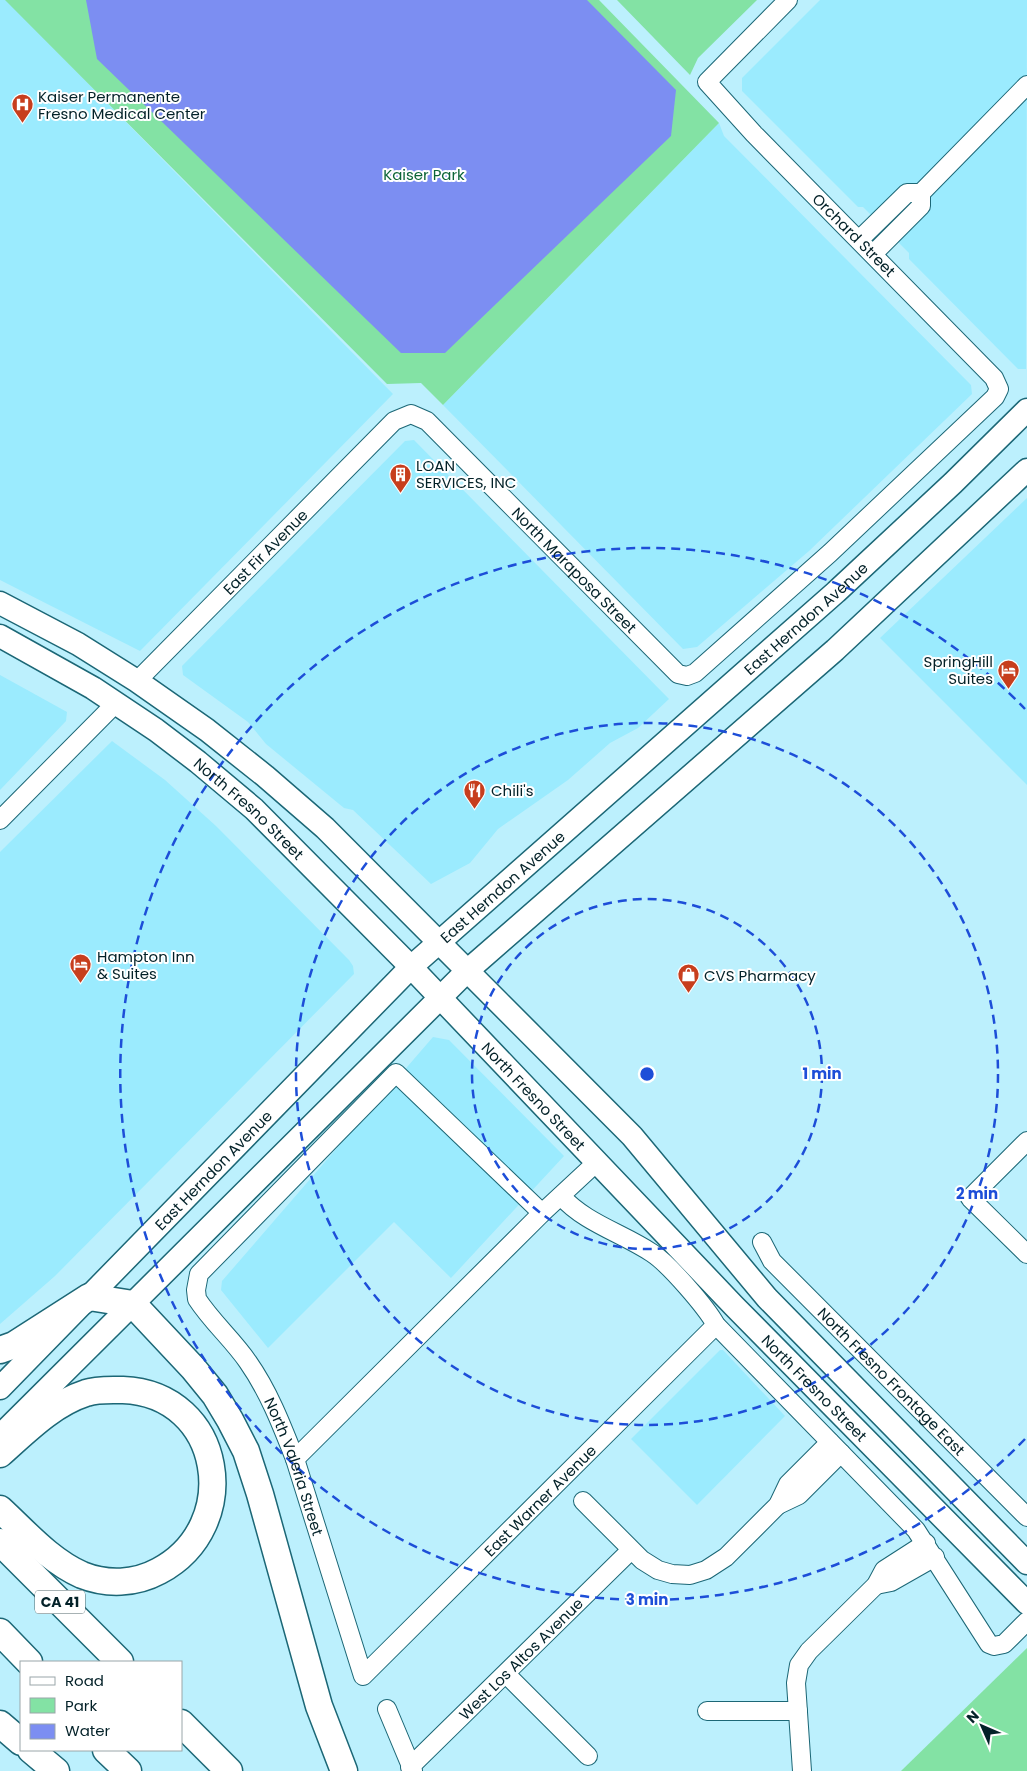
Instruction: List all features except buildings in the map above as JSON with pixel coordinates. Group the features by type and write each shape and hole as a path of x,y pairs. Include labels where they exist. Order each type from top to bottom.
{"highway":[{"path":"0,1350 14,1345 89,1297 133,1304 193,1368 215,1395 246,1452 260,1494 320,1706 344,1771"},
{"path":"0,1454 60,1404 88,1392 128,1391 162,1399 190,1422 198,1432 209,1454 213,1479 209,1513 199,1536 191,1546 164,1568 132,1581 95,1579 70,1569 43,1549 0,1509"},
{"name":"CA 41","path":"0,1542 119,1661"},
{"path":"0,1632 28,1661"},
{"path":"0,1651 20,1670"},
{"path":"0,1724 20,1741"},
{"path":"182,1724 229,1771"},
{"path":"32,1751 56,1771"},
{"path":"107,1751 128,1771"},
{"path":"116,1751 135,1771"}],"main road":[{"name":"East Herndon Avenue","path":"0,1388 411,967 836,592 946,490 1027,410"},
{"path":"0,1436 439,996 835,650 1027,470"},
{"name":"North Fresno Street","path":"0,602 78,644 137,681 206,730 265,776 325,828 632,1136 767,1298 1027,1563"},
{"path":"4,638 28,636 112,683 123,685 137,681"},
{"name":"North Fresno Street","path":"4,638 116,703 198,762 254,809 439,996 598,1161 741,1314 1027,1603"},
{"path":"116,703 128,699 138,701 183,732 241,777 265,776"}],"street":[{"name":"Orchard Street","path":"788,0 707,82 754,134 994,378 999,389"},
{"path":"873,254 921,206 921,193 1027,85"},
{"path":"859,240 907,193 921,193"},
{"name":"East Herndon Avenue","path":"687,676 695,673 830,553 950,442 995,397 999,389"},
{"name":"North Maraposa Street","path":"394,421 411,414 427,422 678,674 687,676"},
{"name":"East Fir Avenue","path":"137,681 394,421"},
{"path":"0,820 116,703"},
{"name":"North Valeria Street","path":"363,1676 295,1459 264,1388 249,1363 197,1299 196,1290 199,1274 396,1073 542,1213"},
{"path":"1027,1140 970,1198 1027,1254"},
{"path":"295,1459 542,1213 598,1161"},
{"path":"561,1196 573,1210 654,1254 708,1310 716,1324 916,1530 989,1644 994,1646 1004,1644 1027,1621"},
{"name":"North Fresno Frontage East","path":"762,1242 772,1261 1027,1517"},
{"name":"East Warner Avenue","path":"363,1676 716,1324"},
{"path":"583,1501 631,1550 658,1570 690,1576 706,1570 726,1557 778,1505 799,1495 835,1448"},
{"name":"West Los Altos Avenue","path":"412,1769 631,1550"},
{"path":"802,1771 796,1683 799,1665 809,1651 876,1585 884,1570 930,1550"},
{"path":"506,1674 588,1756"},
{"path":"387,1709 412,1769"},
{"path":"707,1712 798,1711"}],"shaded area":[{"path":"0,0 6,0 393,394 140,651 0,580"},
{"path":"820,0 1027,0 1026,369 1018,369 909,259 909,253 863,207 858,207 742,91 742,78"},
{"path":"719,123 724,136 971,385 972,394 809,551 697,647 683,649 443,405"},
{"path":"414,440 669,699 638,728 610,743 568,780 498,829 470,863 431,884 353,810 344,808 266,744 248,722 183,675 182,666 405,441"},
{"path":"1027,498 1027,785 880,638"},
{"path":"0,675 67,712 66,721 0,790"},
{"path":"112,741 165,780 216,826 349,960 353,966 354,974 55,1276 0,1324 0,852"},
{"path":"433,1037 449,1040 564,1156 451,1278 394,1222 268,1348 221,1290 222,1281"},
{"path":"720,1350 723,1350 785,1416 697,1505 631,1439"}],"green space":[{"name":"Kaiser Park","path":"5,0 599,0 719,123 443,405 421,383 387,384"},
{"path":"617,0 757,0 698,58 690,75"},
{"path":"1027,1648 1027,1771 901,1771"}],"water":[{"name":"Kaiser Park","path":"86,0 587,0 676,90 671,136 445,353 401,353 97,59"}],"place":[{"name":"Kaiser Permanente Fresno Medical Center","path":"22,124"},
{"name":"LOAN SERVICES, INC","path":"400,493"},
{"name":"SpringHill Suites","path":"1009,689"},
{"name":"Chili's","path":"475,809"},
{"name":"Hampton Inn & Suites","path":"81,984"},
{"name":"CVS Pharmacy","path":"688,994"}]}
